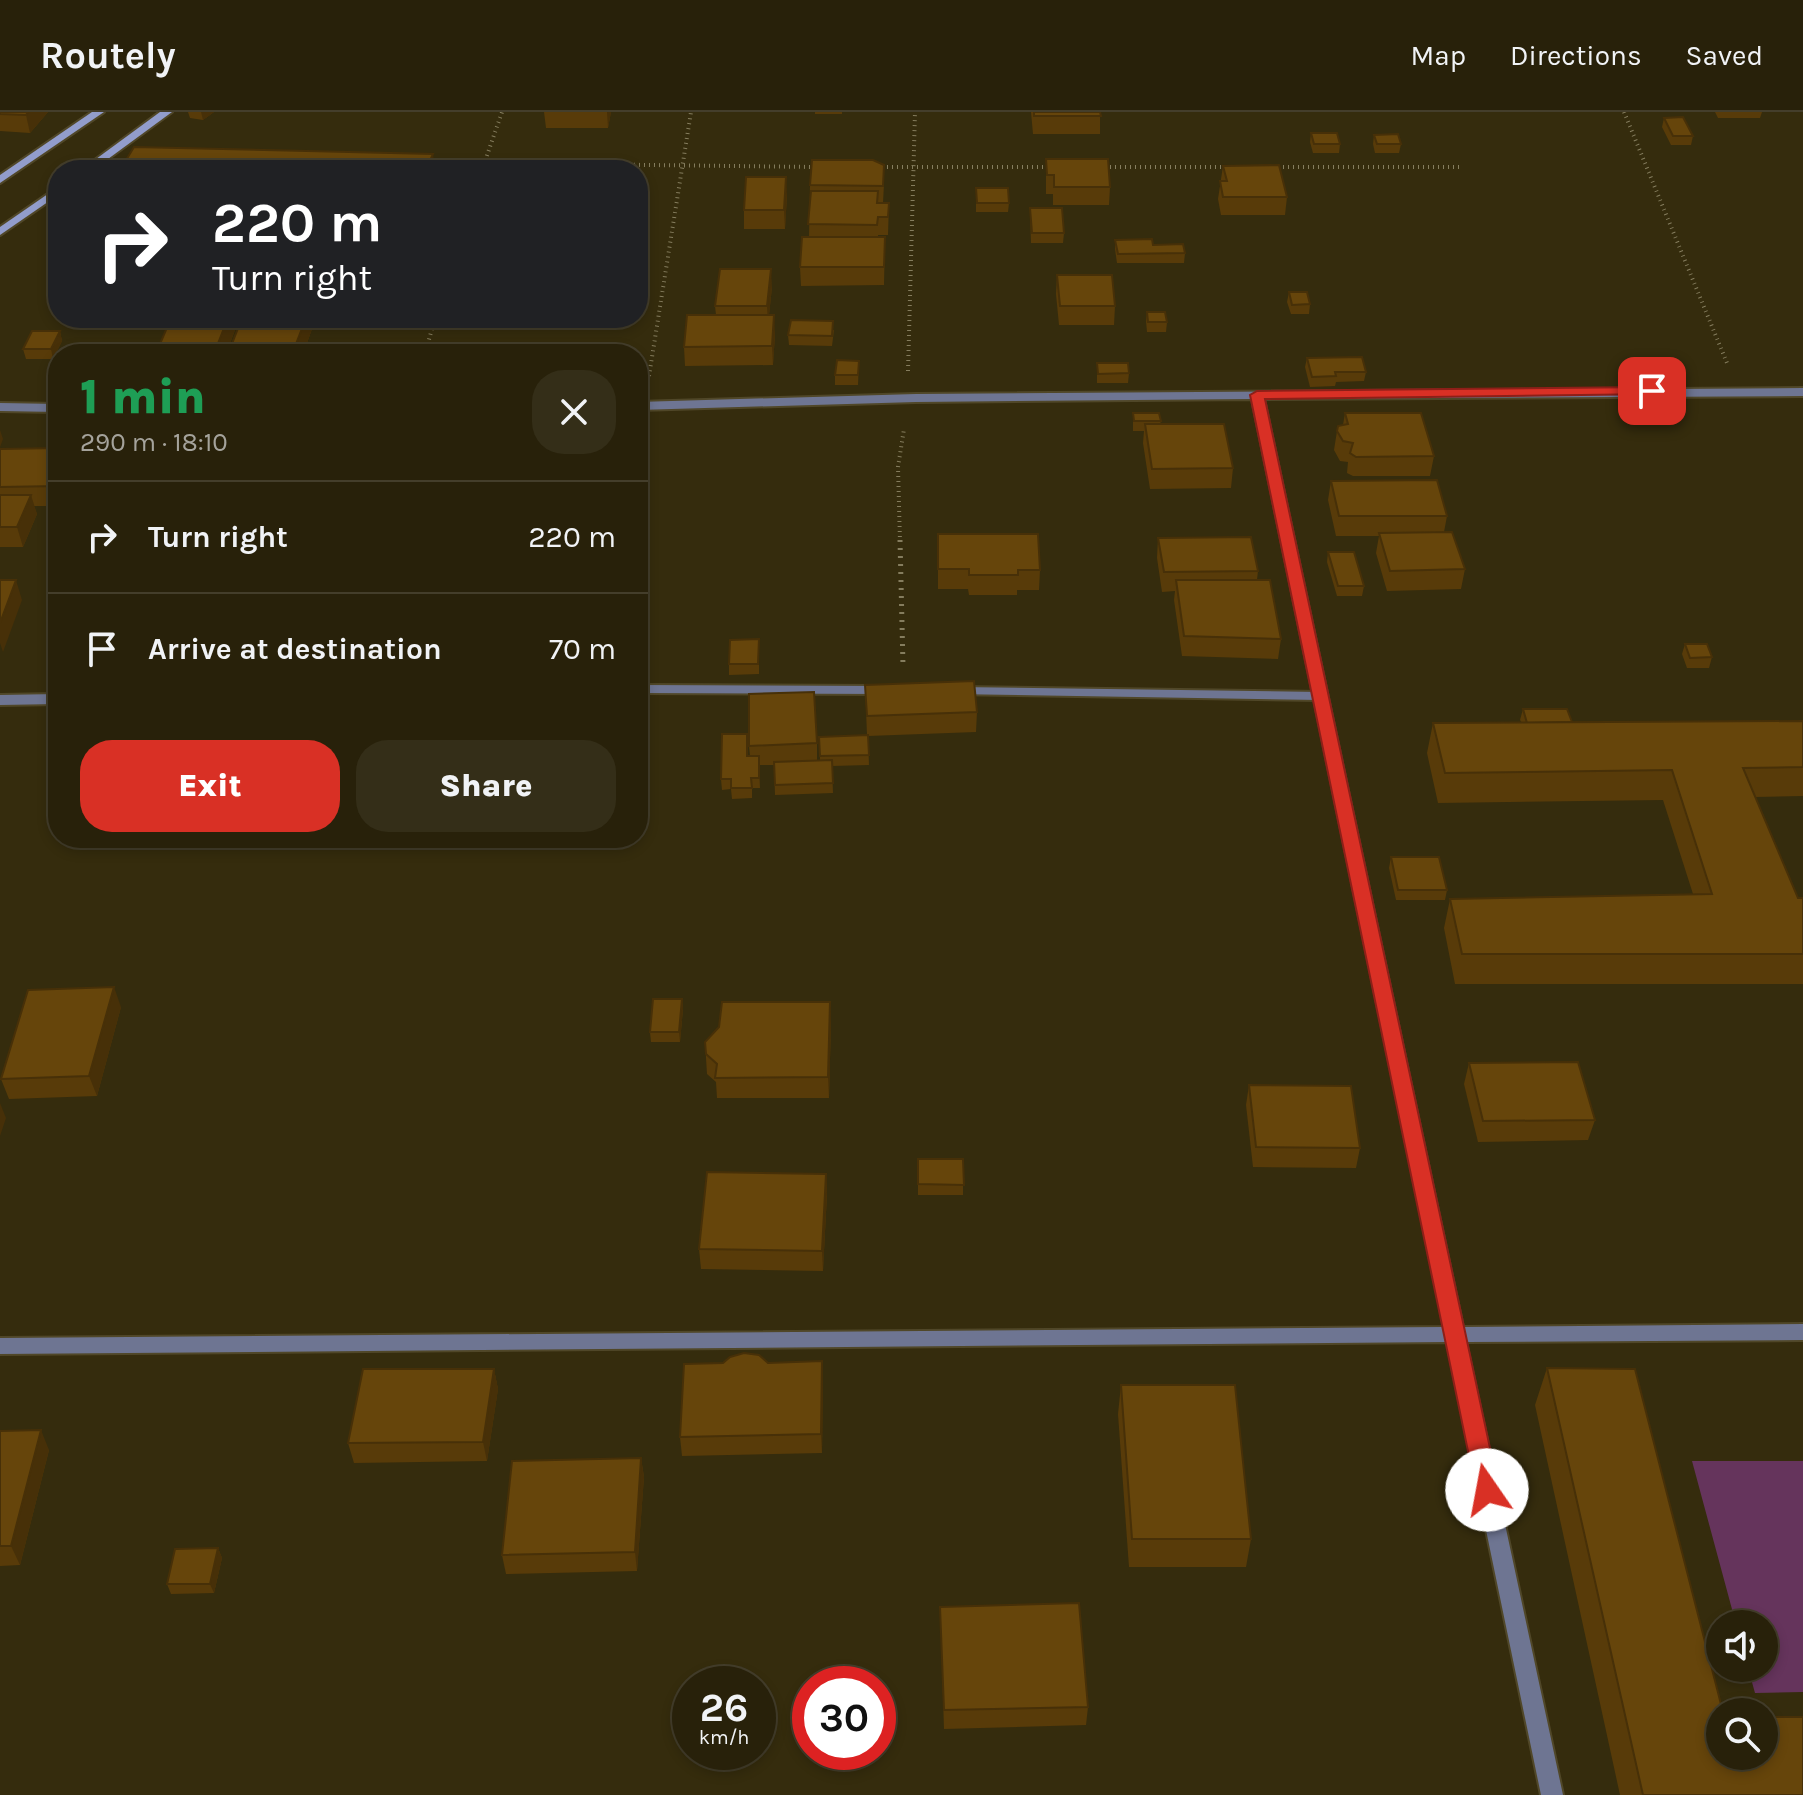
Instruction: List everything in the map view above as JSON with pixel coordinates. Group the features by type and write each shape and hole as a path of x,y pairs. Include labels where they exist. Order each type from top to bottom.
{"main road":[{"path":"0,180 99,112"},
{"path":"100,160 167,112"},
{"path":"0,232 48,197"}],"street":[{"path":"648,406 908,399 1803,392"},
{"path":"1257,395 1552,1795"},
{"path":"0,407 48,408"},
{"path":"648,689 903,690"},
{"path":"934,690 1320,696"},
{"path":"0,700 48,699"},
{"path":"0,1346 1803,1332"}],"path":[{"path":"485,160 502,112"},
{"path":"648,363 691,112"},
{"path":"903,690 898,467 908,399 915,112"},
{"path":"1624,112 1739,392"},
{"path":"648,166 820,167"},
{"path":"867,167 1054,167"},
{"path":"1101,167 1242,167"},
{"path":"1273,167 1460,167"}],"shaded area":[{"path":"1692,1461 1803,1461 1803,1692 1755,1693 1752,1682 1778,1682 1778,1610 1732,1610"}],"building":[{"path":"0,112 28,112 26,115"},
{"path":"1034,112 1100,112 1101,116 1034,116"},
{"path":"1683,117 1693,136 1673,136 1664,118"},
{"path":"1311,133 1337,133 1340,144 1314,144"},
{"path":"1398,134 1401,144 1377,144 1374,135"},
{"path":"134,147 433,154 430,160 126,160"},
{"path":"1046,159 1108,159 1110,187 1054,187 1054,175 1047,175"},
{"path":"812,160 873,160 884,165 883,186 810,185"},
{"path":"1279,165 1287,197 1223,197 1220,181 1227,181 1223,166"},
{"path":"746,177 786,177 784,210 744,210"},
{"path":"976,188 1008,188 1009,203 977,203"},
{"path":"811,191 878,191 877,203 889,203 888,217 878,217 877,225 808,224"},
{"path":"1030,208 1062,208 1064,233 1032,233"},
{"path":"802,237 885,237 884,267 800,267"},
{"path":"1152,239 1153,245 1183,244 1185,253 1118,254 1115,240"},
{"path":"720,269 771,269 767,306 715,306"},
{"path":"1057,275 1112,275 1115,306 1060,306"},
{"path":"1289,292 1307,292 1310,304 1292,305"},
{"path":"1147,312 1165,312 1167,322 1148,322"},
{"path":"687,315 774,315 772,346 684,347"},
{"path":"791,320 833,321 832,336 788,335"},
{"path":"167,328 224,328 218,344 160,344"},
{"path":"238,328 302,328 296,344 232,344"},
{"path":"32,331 60,331 54,344 48,344 48,349 23,349"},
{"path":"1362,357 1366,372 1335,372 1336,376 1312,377 1307,358"},
{"path":"837,360 859,361 858,375 835,375"},
{"path":"1097,363 1128,363 1129,373 1098,374"},
{"path":"1133,413 1159,413 1161,421 1134,421"},
{"path":"1345,413 1421,413 1434,456 1356,457 1350,453 1353,443 1343,441 1337,431 1338,426 1348,424"},
{"path":"1145,424 1224,424 1233,468 1152,469"},
{"path":"48,448 48,486 0,487 0,449"},
{"path":"1437,480 1447,516 1339,516 1331,481"},
{"path":"0,495 31,495 17,527 0,527"},
{"path":"1452,532 1465,569 1390,571 1379,533"},
{"path":"938,534 1038,534 1040,570 1018,570 1018,575 969,575 969,569 938,569"},
{"path":"1251,537 1258,571 1164,572 1158,538"},
{"path":"1328,552 1354,552 1364,586 1338,586"},
{"path":"0,580 16,580 0,623"},
{"path":"1176,580 1270,580 1281,639 1184,636"},
{"path":"759,639 758,664 729,664 730,640"},
{"path":"1685,644 1707,644 1712,657 1690,658"},
{"path":"974,681 977,712 867,716 865,685"},
{"path":"814,692 817,743 749,746 749,694"},
{"path":"1523,709 1567,709 1572,722 1527,723"},
{"path":"1803,721 1803,767 1743,768 1798,898 1803,898 1803,954 1462,954 1450,899 1712,894 1672,770 1445,773 1433,723"},
{"path":"722,734 747,734 747,756 759,756 759,778 751,778 752,788 731,788 731,779 721,779"},
{"path":"868,735 869,755 820,756 819,737"},
{"path":"832,760 833,783 775,785 774,762"},
{"path":"1391,857 1439,857 1447,890 1398,890"},
{"path":"114,987 89,1076 1,1079 28,990"},
{"path":"653,999 682,999 679,1032 650,1032"},
{"path":"722,1002 830,1002 828,1077 715,1078 717,1064 706,1054 705,1042 719,1027"},
{"path":"1578,1062 1595,1120 1483,1121 1469,1063"},
{"path":"1249,1085 1351,1086 1360,1148 1256,1147"},
{"path":"918,1159 963,1159 964,1185 918,1184"},
{"path":"707,1172 826,1174 822,1251 699,1249"},
{"path":"744,1353 759,1355 768,1363 822,1361 821,1434 680,1437 684,1364 723,1363 730,1357"},
{"path":"1547,1368 1635,1369 1706,1646 1706,1682 1715,1682 1719,1698 1706,1698 1706,1770 1778,1770 1778,1717 1803,1717 1803,1795 1643,1795"},
{"path":"363,1369 494,1369 483,1442 348,1443"},
{"path":"1121,1385 1235,1385 1251,1539 1132,1539"},
{"path":"41,1430 11,1546 0,1546 0,1431"},
{"path":"641,1458 635,1552 502,1555 512,1461"},
{"path":"218,1548 210,1584 167,1584 175,1549"},
{"path":"1079,1603 1088,1707 944,1710 940,1607"}],"route":[{"path":"1487,1490 1257,395 1652,391"}]}
